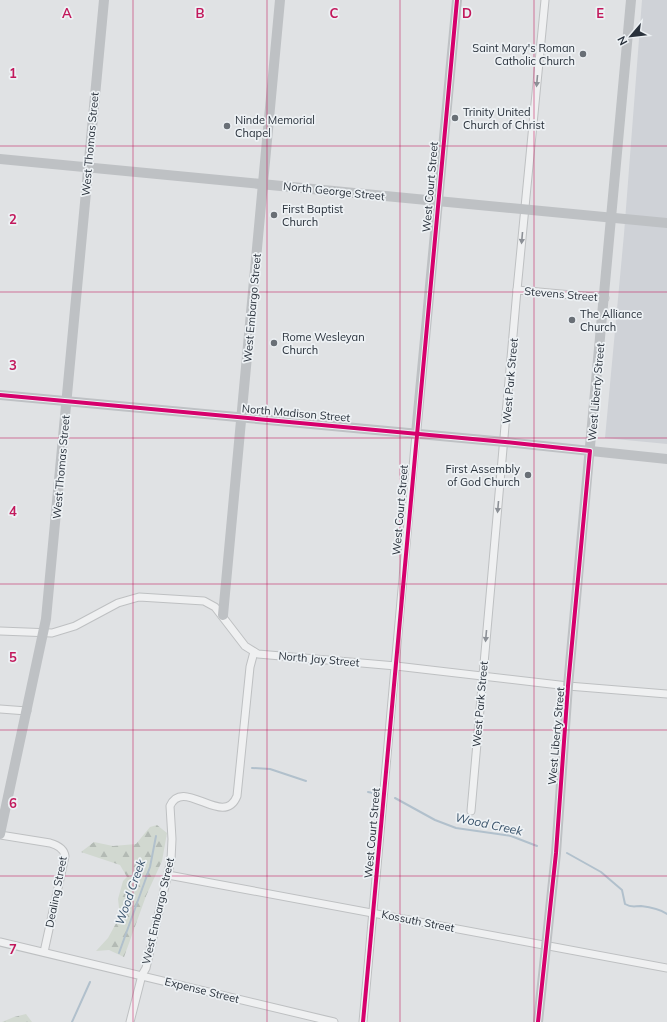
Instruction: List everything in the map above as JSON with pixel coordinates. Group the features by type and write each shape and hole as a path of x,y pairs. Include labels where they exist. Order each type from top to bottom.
{"street":[{"name":"West Thomas Street","path":"0,834 44,634 104,0"},
{"name":"West Embargo Street","path":"222,616 242,417 280,0"},
{"name":"West Court Street","path":"363,1022 457,0"},
{"name":"West Park Street","path":"471,811 524,211 545,0"},
{"name":"West Liberty Street","path":"538,1022 556,853 568,686 631,0"},
{"name":"North George Street","path":"0,159 524,211 667,223"},
{"name":"Stevens Street","path":"517,290 604,298"},
{"name":"North Madison Street","path":"0,395 504,442 667,459"},
{"path":"0,631 44,634 75,626 118,604 138,597 204,601 215,607 245,646 254,652"},
{"name":"West Embargo Street","path":"130,1022 142,975 146,968 168,875 172,839 170,812 172,801 180,796 187,796 222,807 228,807 234,803 237,796 250,667 254,652"},
{"name":"North Jay Street","path":"254,652 309,659 483,675 568,686 667,694"},
{"path":"0,709 27,711"},
{"name":"Dealing Street","path":"0,834 50,843 57,845 64,851 65,856 44,952"},
{"name":"Kossuth Street","path":"168,875 667,968"},
{"name":"Expense Street","path":"0,942 334,1022"}],"shaded area":[{"path":"642,0 667,0 667,444 605,438 624,234"}],"green space":[{"path":"157,825 167,833 162,861 146,896 124,957 109,950 96,951 108,938 120,916 118,899 123,881 127,877 120,865 81,852 94,842 113,846 136,844 150,827"},
{"path":"26,1014 32,1022 2,1022 14,1017"}],"waterway":[{"name":"Wood Creek","path":"252,768 270,769 306,781"},
{"name":"Wood Creek","path":"368,792 373,793"},
{"name":"Wood Creek","path":"395,798 435,820 456,828 511,836 537,846"},
{"name":"Wood Creek","path":"119,953 150,867 156,836"},
{"name":"Wood Creek","path":"567,853 601,872 622,890 625,904 651,908 667,914"},
{"name":"Wood Creek","path":"72,1022 90,982"}],"cycle path":[{"path":"363,1022 457,0"},
{"path":"0,395 590,451 568,686 556,853 538,1022"}],"place":[{"name":"Saint Mary's Roman Catholic Church","path":"583,54"},
{"name":"Trinity United Church of Christ","path":"455,118"},
{"name":"Ninde Memorial Chapel","path":"227,126"},
{"name":"First Baptist Church","path":"274,215"},
{"name":"The Alliance Church","path":"572,320"},
{"name":"Rome Wesleyan Church","path":"274,343"},
{"name":"First Assembly of God Church","path":"528,475"}]}
